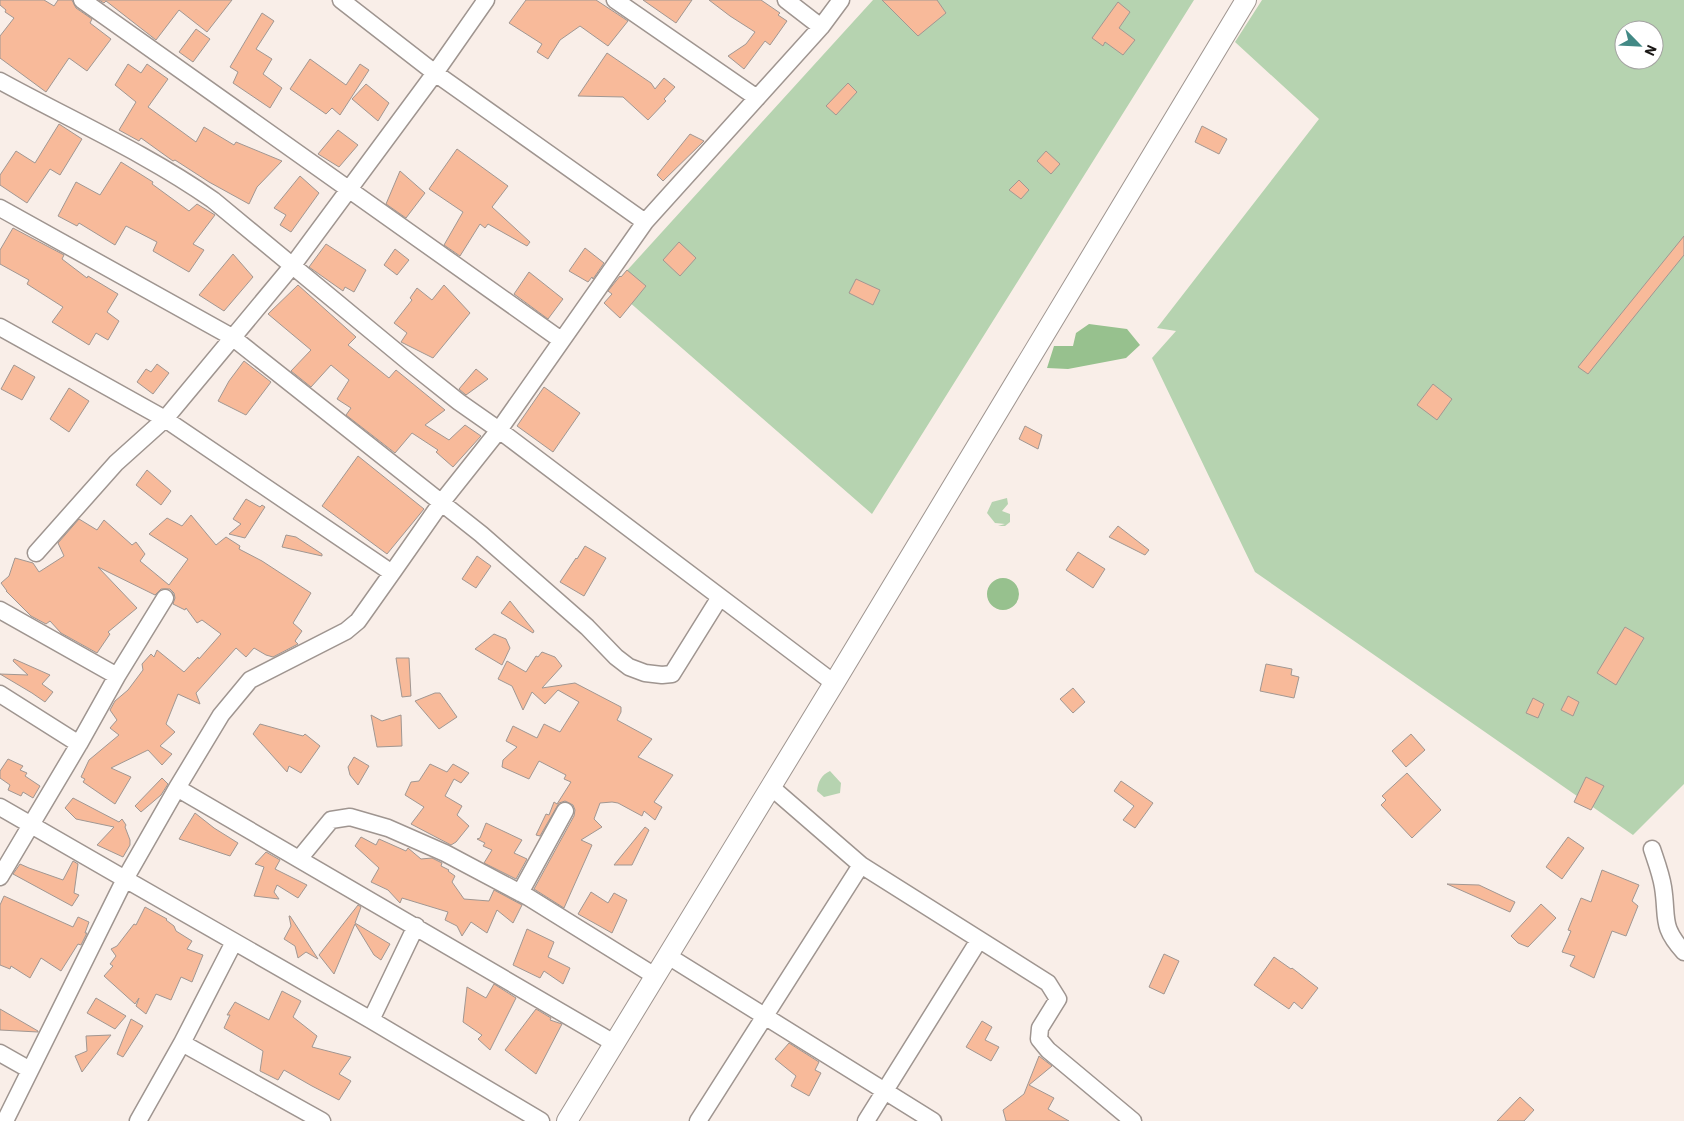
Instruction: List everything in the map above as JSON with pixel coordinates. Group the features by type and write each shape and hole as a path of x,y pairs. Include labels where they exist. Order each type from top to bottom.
{"street":[{"path":"82,0 561,340"},
{"path":"341,0 436,73 645,222"},
{"path":"36,553 116,463 165,419 292,265 436,73 486,0"},
{"path":"615,0 757,98"},
{"path":"786,0 821,27"},
{"path":"5,1121 125,879 221,714 250,680 346,631 358,621 441,503 499,430 645,222 821,27 841,0"},
{"path":"567,1121 771,788 1246,0"},
{"path":"0,81 35,101 108,137 189,183 459,402 499,430 834,683"},
{"path":"0,208 232,338 481,534 587,626 616,657 629,666 645,673 672,674 720,597"},
{"path":"0,327 165,419 392,573"},
{"path":"0,878 79,744 116,676 166,598"},
{"path":"0,610 116,676"},
{"path":"0,694 79,744"},
{"path":"177,788 614,1043"},
{"path":"771,788 860,865 1048,983 1058,999 1040,1028 1039,1039 1048,1050 1134,1121"},
{"path":"0,806 371,1020 541,1121"},
{"path":"520,893 565,811"},
{"path":"299,859 331,820 350,817 388,828 429,846 520,893 655,976"},
{"path":"1652,849 1663,886 1667,928 1674,941 1684,952"},
{"path":"698,1121 860,865"},
{"path":"371,1020 416,926"},
{"path":"866,1121 979,940"},
{"path":"138,1121 182,1043 234,942"},
{"path":"668,956 934,1121"},
{"path":"182,1043 322,1121"},
{"path":"0,1053 30,1070"}],"green space":[{"path":"873,0 1194,0 872,514 612,287"},
{"path":"1262,0 1684,0 1684,784 1633,835 1255,572 1152,358 1176,331 1157,328 1319,119 1235,42"},
{"path":"1089,324 1127,329 1140,345 1126,358 1068,369 1047,368 1054,346 1073,346 1076,333"},
{"path":"1007,498 1008,504 1002,511 1010,514 1010,522 1005,526 998,526 1005,524 995,523 987,513 992,502"},
{"path":"1003,578 1015,582 1019,594 1015,606 1003,610 991,606 987,594 991,582"},
{"path":"830,771 841,783 840,793 824,797 817,791 817,788 822,777"}],"building":[{"path":"0,0 44,0 54,6 58,0 72,0 76,8 92,19 90,23 111,39 87,71 69,58 46,92 0,58 0,36 14,18 5,12 6,10 0,5"},
{"path":"99,0 232,0 207,32 179,10 156,40 106,1 104,3"},
{"path":"526,0 596,0 628,21 608,46 580,26 560,40 548,59 537,52 542,44 509,23"},
{"path":"643,0 692,0 676,23"},
{"path":"709,0 761,0 780,13 778,15 787,21 770,45 765,41 744,69 728,56 746,44 755,32"},
{"path":"882,0 937,0 946,13 918,36"},
{"path":"1118,2 1130,12 1119,28 1135,40 1123,55 1105,42 1103,46 1092,38"},
{"path":"262,13 274,21 256,49 272,59 263,74 282,88 270,108 233,83 238,72 230,67"},
{"path":"196,29 210,39 193,62 179,52"},
{"path":"607,53 651,83 655,89 664,78 675,87 664,99 666,101 648,120 623,97 578,96"},
{"path":"310,59 346,85 360,64 369,70 340,115 332,108 326,114 290,89"},
{"path":"128,64 141,73 147,64 168,79 148,107 196,142 204,127 234,145 236,142 282,161 257,187 249,204 209,182 175,160 173,161 141,138 139,141 119,130 136,102 115,85"},
{"path":"848,83 857,92 836,115 826,106"},
{"path":"366,84 389,103 378,121 352,99"},
{"path":"59,124 82,139 60,175 50,169 27,203 0,185 0,175 16,151 35,163"},
{"path":"1202,126 1227,139 1219,154 1195,142"},
{"path":"338,130 358,145 339,167 318,154"},
{"path":"690,134 704,141 663,181 657,175"},
{"path":"457,149 508,186 492,207 530,242 527,246 488,224 485,228 480,224 460,256 444,245 463,212 429,189"},
{"path":"1046,151 1060,164 1051,174 1037,161"},
{"path":"121,162 153,182 152,184 189,211 197,204 215,215 193,244 204,250 189,272 153,251 157,242 126,226 115,245 79,223 77,226 58,216 76,182 100,195"},
{"path":"400,171 425,193 406,218 386,204"},
{"path":"300,176 319,193 291,232 280,225 286,215 274,208"},
{"path":"1019,180 1029,190 1021,199 1009,190"},
{"path":"13,228 64,255 62,259 87,278 88,276 118,294 107,312 119,321 108,340 96,333 89,345 52,322 63,307 27,284 29,280 0,264 0,250"},
{"path":"1684,236 1684,255 1588,374 1578,367"},
{"path":"679,242 696,258 680,276 663,260"},
{"path":"326,244 366,270 354,292 345,287 343,291 309,267"},
{"path":"585,248 604,263 593,279 592,277 588,282 569,271"},
{"path":"395,249 409,260 397,275 384,265"},
{"path":"233,254 253,277 224,311 199,295"},
{"path":"627,270 646,286 620,318 604,303 612,294 608,291"},
{"path":"529,272 563,299 548,319 514,294"},
{"path":"856,279 880,290 873,305 849,293"},
{"path":"298,285 356,337 348,345 389,378 396,370 445,410 425,425 449,440 465,425 481,436 453,467 436,452 438,450 412,433 395,453 346,415 351,408 337,399 349,380 331,365 311,387 291,371 311,350 268,314"},
{"path":"444,285 470,313 433,358 401,342 407,333 394,323 412,300 410,298 417,288 432,300"},
{"path":"244,361 271,382 246,415 218,401 229,381"},
{"path":"157,364 169,373 153,394 137,382 146,369 151,372"},
{"path":"14,365 35,377 22,400 1,389"},
{"path":"476,369 488,379 466,395 459,389"},
{"path":"1433,384 1452,399 1437,420 1417,405"},
{"path":"544,387 580,413 553,452 517,426"},
{"path":"69,388 89,401 69,432 50,419"},
{"path":"1025,426 1042,435 1038,449 1019,439"},
{"path":"358,456 424,509 387,554 322,506"},
{"path":"147,470 171,491 161,505 136,485"},
{"path":"246,499 260,507 262,505 265,507 245,538 229,534 241,524 233,519"},
{"path":"191,515 216,545 226,537 240,546 239,549 262,561 311,593 293,623 302,631 295,641 298,644 273,657 254,648 246,657 236,648 196,693 200,704 178,694 166,724 175,732 160,746 172,754 162,765 148,750 111,768 131,777 115,804 83,782 85,779 81,777 89,760 119,735 110,728 117,720 110,710 115,701 128,690 143,670 142,664 151,654 154,657 157,650 184,672 198,657 199,659 221,634 202,620 197,623 186,608 185,610 173,604 174,593 170,589 161,589 155,595 98,567 137,608 108,632 110,634 97,653 61,633 50,621 46,624 31,616 6,591 1,583 9,576 15,558 33,563 39,572 64,556 58,543 79,519 97,530 104,520 132,545 136,542 145,554 140,561 169,585 188,559 149,534 167,518 182,526"},
{"path":"1118,526 1149,550 1145,555 1109,537"},
{"path":"286,535 296,537 322,554 322,556 282,547"},
{"path":"585,546 606,558 584,596 560,582"},
{"path":"1078,552 1105,569 1093,588 1066,570"},
{"path":"477,556 491,566 476,588 462,579"},
{"path":"510,601 534,631 533,633 501,613"},
{"path":"1625,627 1644,638 1616,685 1597,673"},
{"path":"494,634 506,639 510,648 502,665 475,649"},
{"path":"542,652 555,657 562,666 542,688 575,683 621,707 617,720 652,739 638,757 673,775 654,802 662,807 655,820 644,811 642,816 618,803 600,803 594,819 602,827 581,840 592,845 564,908 534,889 574,816 575,810 573,805 565,801 559,803 540,836 536,835 546,814 549,815 554,802 557,804 571,782 564,779 566,775 539,761 529,779 502,767 503,760 517,747 506,741 513,726 537,738 544,724 560,732 579,702 558,690 545,704 532,692 523,710 512,686 498,679 507,661 526,672 536,656 538,657"},
{"path":"396,658 409,658 411,696 402,697"},
{"path":"14,659 50,675 42,684 53,692 45,702 0,674 28,675 13,661"},
{"path":"1266,664 1292,669 1291,675 1299,677 1294,698 1260,691"},
{"path":"1073,688 1085,702 1073,713 1060,699"},
{"path":"435,693 440,693 457,717 439,729 415,701"},
{"path":"1568,696 1579,702 1573,716 1561,710"},
{"path":"1533,698 1544,704 1538,718 1526,713"},
{"path":"371,715 382,721 401,715 402,746 377,747"},
{"path":"260,724 303,736 305,734 320,746 301,773 289,766 287,772 253,734"},
{"path":"1411,734 1425,750 1406,767 1392,751"},
{"path":"354,757 369,766 358,785 350,775 348,767"},
{"path":"8,759 23,766 20,770 27,773 25,776 40,786 33,798 23,792 21,796 8,790 10,785 0,778 0,771"},
{"path":"430,764 447,772 453,764 469,773 461,783 454,779 445,796 462,806 457,815 469,826 456,842 451,845 411,824 424,807 405,795 411,782 419,781"},
{"path":"1407,773 1441,810 1412,838 1381,805 1386,800 1382,796"},
{"path":"1586,777 1604,786 1591,810 1574,802"},
{"path":"162,778 168,784 161,795 141,812 135,806"},
{"path":"1121,781 1153,803 1135,828 1123,820 1134,806 1114,791"},
{"path":"73,798 119,822 122,819 126,825 130,840 130,845 123,857 97,845 114,827 76,819 65,808"},
{"path":"195,813 238,843 230,856 179,839"},
{"path":"486,823 522,840 514,853 527,859 516,879 484,863 492,850 483,846 485,843 477,839 480,838"},
{"path":"645,827 649,830 632,865 614,865"},
{"path":"361,837 376,845 379,839 406,851 408,848 421,859 432,858 442,863 441,866 455,876 452,882 464,899 489,901 494,890 522,905 513,923 497,910 487,933 471,922 462,936 457,926 445,920 448,912 402,898 400,903 388,890 371,882 379,868 355,846"},
{"path":"1568,837 1584,848 1562,879 1546,867"},
{"path":"266,852 280,860 275,869 307,885 298,898 277,885 274,892 279,899 254,896 264,867 255,864"},
{"path":"73,861 78,864 74,893 79,895 72,906 13,874 20,864 63,880"},
{"path":"1602,870 1639,885 1632,901 1638,906 1626,936 1612,931 1594,978 1570,966 1575,956 1562,952 1571,931 1568,930 1581,898 1591,902"},
{"path":"1447,884 1479,885 1515,902 1510,912"},
{"path":"591,892 608,903 614,893 627,900 612,933 578,914"},
{"path":"4,896 73,927 78,917 89,922 85,933 87,933 81,945 78,944 61,971 41,958 30,978 11,966 10,969 0,965 0,905"},
{"path":"1541,904 1556,918 1528,947 1518,943 1511,936"},
{"path":"358,905 361,907 355,923 390,944 381,960 374,955 355,924 334,974 319,955"},
{"path":"145,907 167,919 176,931 192,941 187,949 203,955 192,982 181,977 171,1000 156,994 146,1014 136,1006 139,998 135,1004 104,976 113,966 110,964 116,956 111,949 117,946 134,924 136,925"},
{"path":"289,916 318,959 306,952 298,958 295,946 284,939 291,926"},
{"path":"527,929 554,942 548,957 570,968 563,984 544,971 540,978 513,965"},
{"path":"1164,954 1179,961 1164,994 1149,987"},
{"path":"1274,957 1318,988 1302,1009 1294,1002 1289,1009 1254,985"},
{"path":"494,984 516,998 490,1050 478,1039 482,1035 463,1022 467,987 486,998"},
{"path":"282,991 301,1001 293,1017 317,1036 312,1047 351,1057 339,1074 351,1081 339,1100 284,1070 278,1080 260,1071 263,1051 224,1028 230,1015 227,1015 235,1002 269,1020"},
{"path":"96,998 126,1016 115,1029 87,1013"},
{"path":"0,1009 38,1031 38,1032 0,1030"},
{"path":"536,1009 551,1018 550,1020 562,1024 536,1074 505,1050"},
{"path":"131,1019 143,1026 123,1057 117,1054"},
{"path":"982,1021 992,1027 985,1040 999,1047 991,1061 966,1047"},
{"path":"111,1035 82,1072 75,1056 87,1051 86,1036"},
{"path":"789,1043 819,1062 815,1070 821,1073 809,1096 791,1086 796,1076 775,1059"},
{"path":"1039,1056 1052,1066 1029,1085 1054,1098 1048,1109 1069,1121 1006,1121 1003,1110 1024,1094"},
{"path":"1520,1097 1534,1110 1524,1121 1497,1121"}]}
